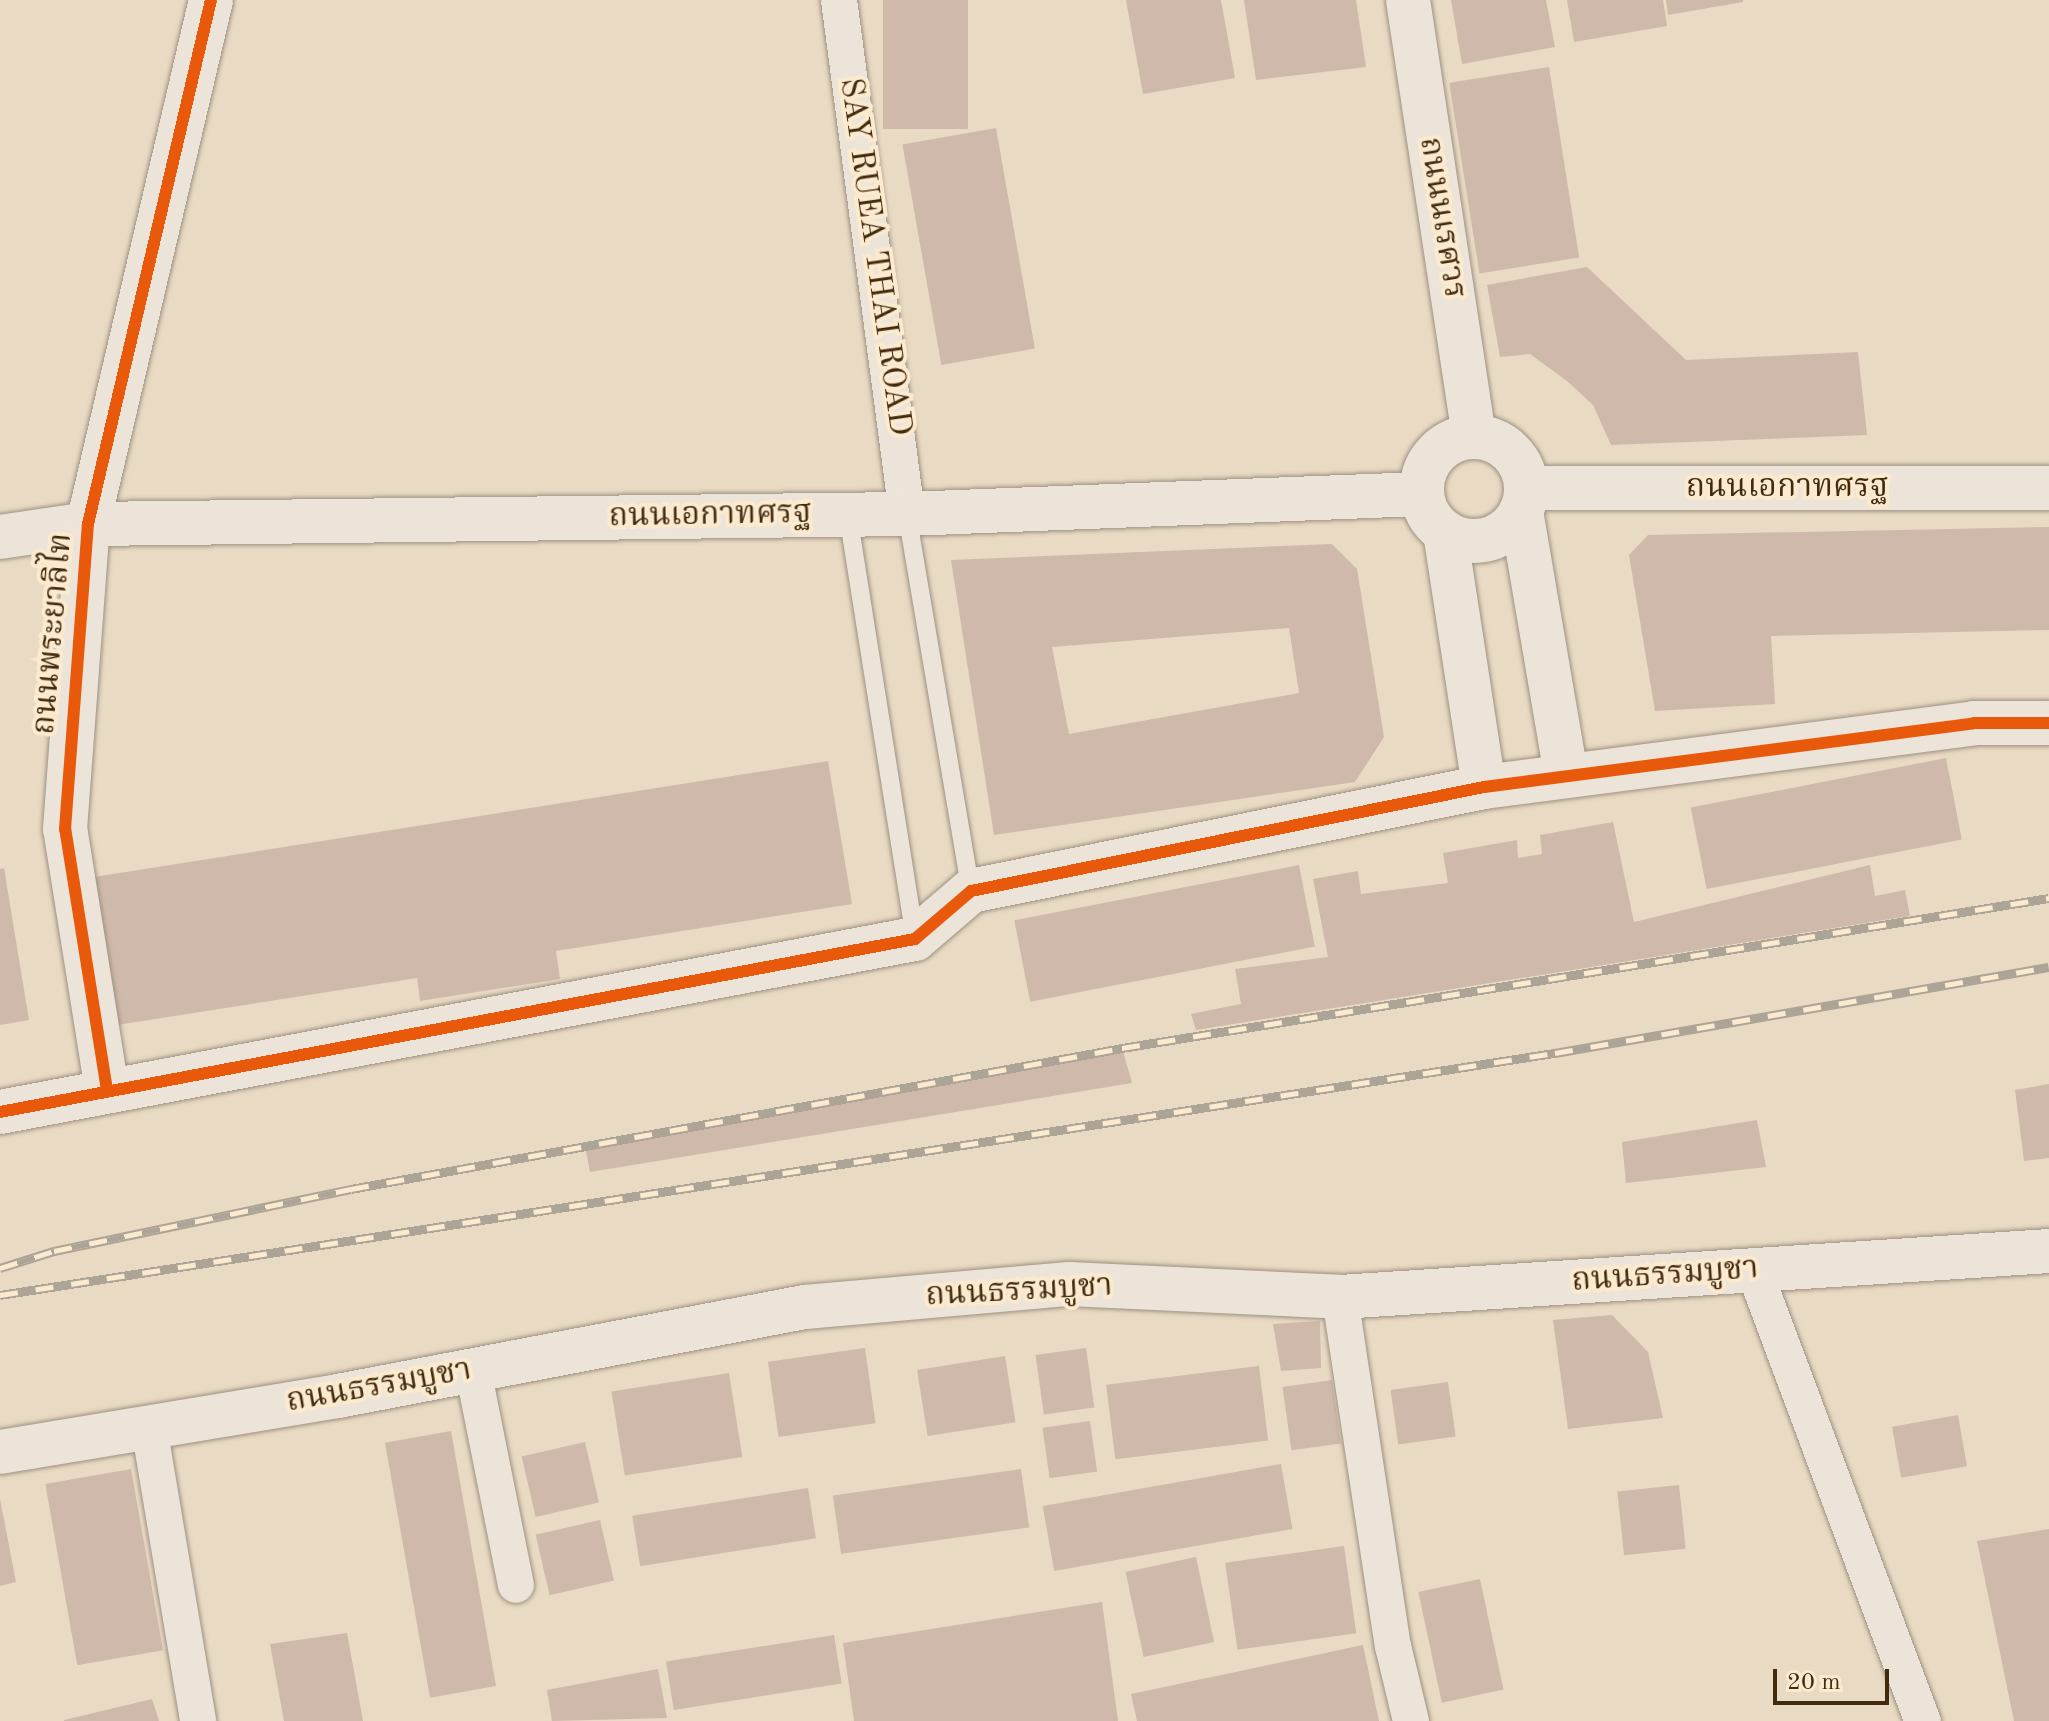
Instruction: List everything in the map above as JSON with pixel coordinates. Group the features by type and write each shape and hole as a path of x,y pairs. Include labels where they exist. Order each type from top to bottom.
{"main road":[{"name":"ถนนพระยาลิไท","path":"107,1090 65,829 88,524 211,0"},
{"name":"ถนนนเรศวร","path":"1408,0 1474,436"},
{"path":"1524,500 1511,526 1479,541 1445,532 1433,522 1421,494 1423,476 1435,454 1457,439 1474,436 1490,439 1516,457 1524,500 1566,774"},
{"name":"ถนนเอกาทศรฐ","path":"1524,500 2049,488"},
{"name":"ถนนเอกาทศรฐ","path":"0,537 88,524 907,514 1421,494"},
{"path":"1445,532 1484,787"},
{"path":"0,1112 915,939 971,891 1484,787 1974,723 2049,723"},
{"name":"ถนนธรรมบูชา","path":"0,1452 473,1370 805,1307 1069,1284 1340,1297 2049,1251"}],"street":[{"name":"SAY RUEA THAI ROAD","path":"839,0 907,514"},
{"path":"1754,1270 1923,1721"},
{"path":"1340,1297 1393,1646 1411,1721"},
{"path":"473,1370 516,1585"},
{"path":"149,1427 198,1721"}],"lane":[{"path":"907,514 971,891"},
{"path":"848,515 915,939"}],"building":[{"path":"883,0 968,0 968,129 883,129"},
{"path":"1126,0 1221,0 1235,78 1143,94"},
{"path":"1244,0 1356,0 1366,67 1256,80"},
{"path":"1451,0 1546,0 1555,47 1462,64"},
{"path":"1567,0 1663,0 1667,26 1574,42"},
{"path":"1666,0 1743,0 1743,2 1668,15"},
{"path":"1549,67 1579,258 1479,273 1449,83"},
{"path":"996,128 1035,349 941,365 902,144"},
{"path":"1587,267 1686,360 1858,352 1867,435 1611,445 1593,405 1567,381 1530,354 1500,357 1487,285"},
{"path":"2049,527 2049,630 1771,636 1775,704 1655,711 1629,555 1648,535"},
{"path":"1332,544 1357,569 1384,737 1355,782 994,835 951,560","holes":["1289,628 1299,693 1069,734 1052,647"]},
{"path":"1946,758 1962,839 1707,889 1691,808"},
{"path":"828,761 852,904 556,951 560,979 420,1001 417,978 117,1025 94,877"},
{"path":"1613,822 1634,922 1870,865 1875,896 1905,890 1910,916 1196,1030 1191,1014 1241,1004 1235,969 1328,957 1313,879 1358,871 1361,894 1448,883 1443,853 1517,840 1518,858 1542,854 1540,835"},
{"path":"1299,865 1315,946 1030,1002 1014,920"},
{"path":"4,868 29,1020 0,1025 0,869"},
{"path":"1122,1048 1132,1083 590,1172 585,1146"},
{"path":"2049,1084 2049,1158 2024,1161 2015,1090"},
{"path":"1757,1120 1766,1167 1626,1183 1622,1142"},
{"path":"1612,1315 1648,1352 1663,1418 1568,1429 1553,1320"},
{"path":"1320,1321 1321,1368 1281,1371 1273,1324"},
{"path":"865,1348 876,1423 779,1437 768,1362"},
{"path":"1086,1348 1094,1407 1044,1415 1035,1355"},
{"path":"1005,1356 1015,1422 928,1436 917,1370"},
{"path":"1259,1366 1268,1440 1115,1459 1106,1385"},
{"path":"729,1373 742,1457 625,1476 611,1392"},
{"path":"1332,1380 1341,1443 1291,1450 1282,1387"},
{"path":"1448,1382 1456,1436 1398,1445 1391,1390"},
{"path":"1958,1415 1967,1466 1901,1478 1892,1427"},
{"path":"1090,1421 1097,1472 1050,1478 1042,1428"},
{"path":"451,1431 496,1686 430,1698 385,1443"},
{"path":"585,1442 599,1502 536,1517 522,1457"},
{"path":"1281,1464 1292,1529 1054,1571 1043,1506"},
{"path":"131,1469 163,1650 77,1665 45,1484"},
{"path":"1021,1469 1029,1527 841,1554 833,1495"},
{"path":"1679,1485 1686,1549 1624,1555 1617,1491"},
{"path":"808,1488 816,1538 640,1566 632,1516"},
{"path":"0,1499 16,1582 0,1586"},
{"path":"600,1520 614,1580 550,1595 536,1535"},
{"path":"2049,1529 2049,1721 2014,1721 1977,1541"},
{"path":"1344,1546 1356,1633 1237,1650 1225,1563"},
{"path":"1196,1557 1214,1642 1144,1657 1126,1572"},
{"path":"1480,1579 1503,1690 1442,1703 1418,1592"},
{"path":"1102,1602 1118,1721 854,1721 843,1643"},
{"path":"347,1633 363,1721 284,1721 270,1644"},
{"path":"834,1635 842,1683 674,1710 666,1662"},
{"path":"1363,1645 1379,1721 1137,1721 1131,1694"},
{"path":"658,1669 667,1718 552,1721 547,1690"},
{"path":"152,1699 159,1721 64,1721 64,1720"}],"railway":[{"path":"0,1268 54,1251 351,1189 1122,1048 2049,898"},
{"path":"0,1295 1555,1053 2049,967"}],"cycle path":[{"path":"107,1090 65,829 88,524 211,0"},
{"path":"0,1112 915,939 971,891 1484,787 1974,723 2049,723"}]}
